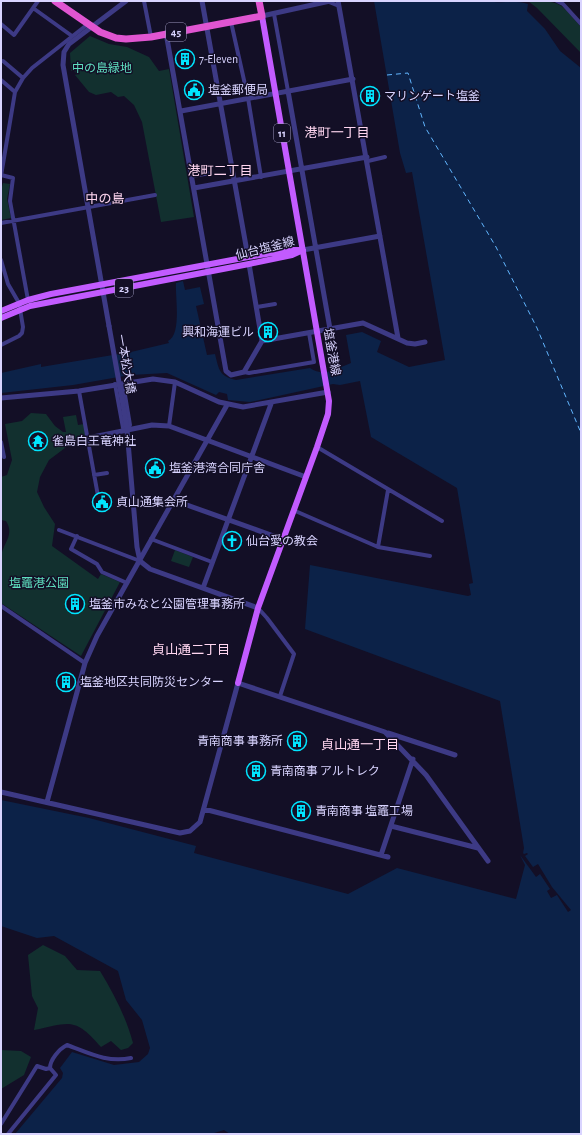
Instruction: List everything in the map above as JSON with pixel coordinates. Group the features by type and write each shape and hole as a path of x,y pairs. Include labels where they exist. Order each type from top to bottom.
{"highway":[{"name":"45","path":"55,1 90,25 116,38 134,39 262,16"},
{"path":"260,1 262,16"}],"main road":[{"name":"塩釜港線","path":"238,682 258,608 328,414 327,390 318,332 262,16"},
{"name":"仙台塩釜線","path":"1,311 20,306 52,301 102,288 207,265 291,250 303,250"},
{"name":"仙台塩釜線","path":"1,318 28,300 208,272 292,255 303,250"}],"street":[{"path":"1,24 14,35 38,1"},
{"name":"一本松大橋","path":"126,1 90,25 66,47 62,60 127,430 137,547 140,561"},
{"path":"144,1 151,36"},
{"path":"202,1 248,257"},
{"path":"557,1 563,4 581,24"},
{"path":"262,16 330,2 339,3 398,338"},
{"path":"33,8 72,36"},
{"path":"274,14 330,329"},
{"path":"232,22 248,98 261,177"},
{"path":"28,300 10,201 13,178 1,175 2,161 15,92 23,78 32,68 72,36 90,25"},
{"path":"166,34 181,111 226,372 231,375 244,372 249,373 314,362 309,333"},
{"path":"3,61 23,78"},
{"path":"181,111 353,79"},
{"path":"1,80 15,92"},
{"path":"194,188 302,169 385,157"},
{"path":"192,176 211,173"},
{"path":"1,223 155,195"},
{"path":"303,250 380,236"},
{"path":"1,260 8,284 20,306 22,333 1,345"},
{"path":"244,372 262,341 249,264"},
{"path":"257,307 275,304"},
{"path":"262,341 363,323 407,343 415,344 425,342"},
{"path":"1,398 79,391 153,379 175,382 227,405 243,407 271,404 327,390"},
{"path":"169,426 175,382"},
{"path":"123,383 130,425 127,430"},
{"path":"115,384 123,428 127,430"},
{"path":"79,391 98,496"},
{"path":"203,588 271,404"},
{"path":"47,802 85,662 97,636 227,405"},
{"path":"88,438 158,424 169,426 306,476"},
{"path":"1,442 4,457"},
{"path":"317,447 442,521"},
{"path":"94,475 107,473"},
{"path":"378,547 388,490"},
{"path":"173,500 282,539"},
{"path":"293,510 378,547 430,556"},
{"path":"59,530 140,561 150,569 258,608 294,654 280,696"},
{"path":"77,536 71,549 97,564 102,572 127,583"},
{"path":"151,539 212,562"},
{"path":"1,606 85,662"},
{"path":"1,792 180,832 190,831 200,822 238,682 455,755"},
{"path":"385,732 413,759 426,775 488,862"},
{"path":"381,855 413,759"},
{"path":"204,809 388,857"},
{"path":"391,826 478,848"},
{"path":"8,1134 56,1075 50,1068 50,1063 62,1047 67,1045 104,1059 116,1061 131,1058"},
{"path":"1,1124 38,1066 46,1069 50,1068"}],"green space":[{"path":"528,1 554,3 564,8 581,27 581,53 537,8"},
{"name":"中の島緑地","path":"90,36 109,44 127,47 149,57 159,71 169,69 194,217 161,222 142,122 134,105 124,96 118,97 111,92 96,95 89,92 75,75 77,74 74,71 71,71 70,53"},
{"path":"3,183 10,184 7,199 11,218 1,220 1,190"},
{"name":"塩竈港公園","path":"31,413 46,414 55,426 63,432 66,432 63,417 76,415 78,425 84,424 86,434 84,437 68,440 69,445 49,460 40,477 37,492 44,507 55,524 52,546 98,579 101,574 120,582 81,656 1,603 1,556 8,539 9,531 6,521 1,520 1,477 7,475 12,460 5,424 22,421"},
{"path":"175,550 193,557 189,567 171,561"},
{"path":"43,945 65,956 77,970 100,971 115,997 127,1024 133,1043 128,1048 121,1050 111,1041 101,1047 85,1031 72,1024 56,1025 34,1030 38,1008 32,996 28,955"},
{"path":"1,1050 21,1051 31,1057 24,1075 1,1089"}],"water":[{"path":"374,1 487,1 518,2 528,4 527,11 545,29 560,51 581,68 581,1134 230,1134 224,1130 211,1134 15,1134 62,1078 63,1073 60,1068 72,1052 114,1065 139,1062 148,1054 150,1048 142,1020 126,1000 118,971 54,936 37,938 1,926 1,800 89,818 196,846 194,853 348,894 397,868 516,899 525,865 520,855 536,877 540,874 550,889 547,891 551,898 557,895 568,912 571,910 552,887 538,864 533,867 525,856 528,854 523,853 524,848 500,701 305,629 310,565 468,596 471,595 469,584 473,583 457,488 371,437 360,381 340,385 333,384 250,402 228,400 227,394 219,392 216,395 167,373 130,375 73,385 1,393 1,373 41,364 41,367 131,352 169,343 168,341 175,331 177,315 176,283 183,281 185,290 200,287 204,304 196,306 207,355 215,354 221,372 236,380 310,368 320,372 336,369 351,363 346,335 362,332 381,341 377,352 409,367 445,360 412,172 406,173 400,153"}],"ferry route":[{"path":"387,75 408,73 425,127 496,247 537,328 581,433"}],"place":[{"name":"7-Eleven","path":"185,59"},
{"name":"塩釜郵便局","path":"194,90"},
{"name":"マリンゲート塩釜","path":"370,96"},
{"name":"興和海運ビル","path":"268,332"},
{"name":"雀島白王竜神社","path":"38,441"},
{"name":"塩釜港湾合同庁舎","path":"155,468"},
{"name":"貞山通集会所","path":"102,502"},
{"name":"仙台愛の教会","path":"232,541"},
{"name":"塩釜市みなと公園管理事務所","path":"75,604"},
{"name":"塩釜地区共同防災センター","path":"66,682"},
{"name":"青南商事 事務所","path":"297,741"},
{"name":"青南商事 アルトレク","path":"256,771"},
{"name":"青南商事 塩竈工場","path":"301,811"}],"district":[{"name":"港町一丁目","path":"337,133"},
{"name":"港町二丁目","path":"220,171"},
{"name":"中の島","path":"105,199"},
{"name":"貞山通二丁目","path":"191,650"},
{"name":"貞山通一丁目","path":"360,745"}]}
